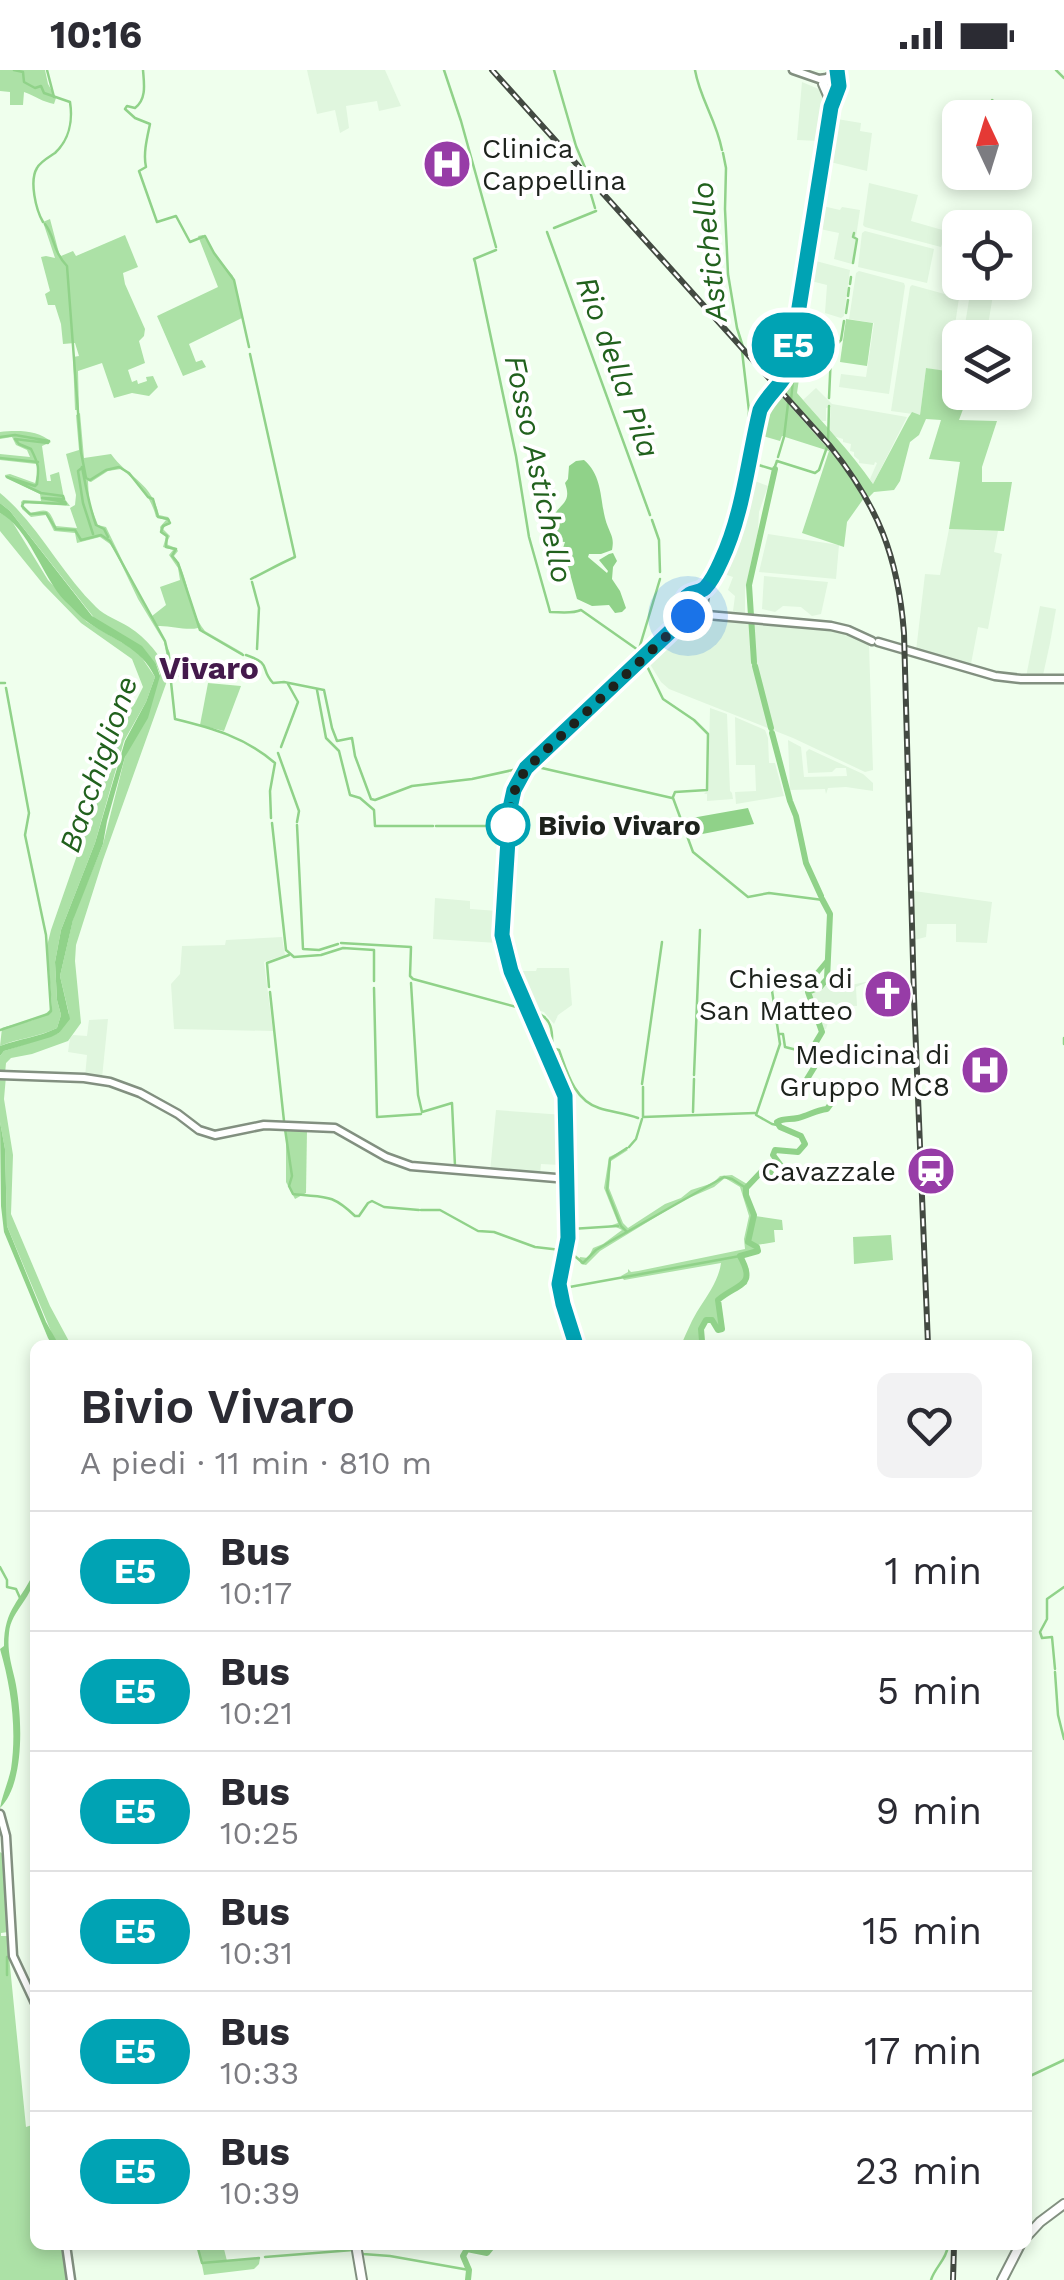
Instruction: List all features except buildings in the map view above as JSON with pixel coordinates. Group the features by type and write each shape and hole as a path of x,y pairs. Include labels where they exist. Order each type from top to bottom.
{"main road":[{"path":"574,1340 559,1284 568,1242 566,1100 503,944 508,817 514,790 526,768 674,628 701,610 706,587 730,537 759,412 781,384 792,355 831,107 832,81 794,70"},
{"path":"674,628 688,596 706,587"},
{"path":"696,594 713,616"},
{"path":"684,604 694,614 848,630 875,642 995,676 1064,679"},
{"path":"2,1075 103,1080 131,1089 194,1127 215,1135 270,1124 329,1127 390,1160 411,1166 568,1179"},
{"path":"3,1825 13,1956 30,1992"},
{"path":"1032,2231 1064,2204"},
{"path":"67,2250 71,2280"},
{"path":"357,2250 362,2280"},
{"path":"1002,2280 1017,2250"}],"shaded area":[{"path":"0,70 45,70 56,98 54,104 24,92 23,105 10,105 10,92 0,91"},
{"path":"307,70 385,70 401,106 379,111 377,101 346,106 349,128 340,133 335,110 317,114"},
{"path":"802,82 821,90 828,101 820,141 797,140"},
{"path":"831,118 861,123 860,131 872,133 867,171 826,161"},
{"path":"869,183 918,195 911,221 942,230 942,244 941,247 863,225"},
{"path":"818,205 860,210 852,264 834,259 839,233 815,228"},
{"path":"50,219 61,256 73,251 76,256 125,235 138,267 123,273 125,284 145,329 139,341 145,363 128,370 132,382 137,380 138,384 153,376 158,387 149,396 132,393 114,398 102,363 78,371 79,410 75,410 73,357 79,356 75,343 63,344 55,305 48,305 45,294 50,291 41,257 55,258 43,222"},
{"path":"865,231 934,249 927,283 858,267"},
{"path":"203,235 233,276 242,318 189,344 196,362 202,360 206,367 183,376 157,316 218,287 198,236"},
{"path":"812,260 850,270 841,318 825,313 827,285 807,280"},
{"path":"859,271 905,286 889,394 839,387 841,374 866,377 874,323 849,319"},
{"path":"910,287 942,293 942,300 959,300 956,320 942,320 942,371 926,368 920,415 891,411"},
{"path":"969,300 992,300 989,320 966,320"},
{"path":"846,319 873,323 867,366 840,362"},
{"path":"798,334 793,371 800,372 797,393 873,484 912,412 920,415 926,368 942,370 942,410 963,410 959,420 997,421 982,467 982,482 1012,482 1004,531 949,529 960,462 929,459 941,420 926,419 919,435 910,442 894,490 874,492 868,498 850,471 776,386"},
{"path":"774,388 838,460 864,498 847,522 844,547 802,533 829,451 782,436 780,441 752,433"},
{"path":"816,388 832,404 907,417 873,484 870,479 877,463 859,463 850,451 851,444 829,432 831,407 826,408 826,421 822,421 803,400"},
{"path":"80,413 84,458 111,454 151,494 159,515 170,520 163,529 170,536 166,544 178,551 174,556 199,622 205,631 244,656 198,628 157,626 170,653 171,666 172,662 182,663 181,677 171,676 167,681 76,945 81,1023 68,1041 11,1058 5,1074 0,1074 0,1056 4,1051 59,1033 69,1014 60,976 74,915 103,844 125,757 160,674 156,664 95,619 0,503 0,493 26,519 96,607 142,636 170,673 164,642 110,544 100,537 77,543 75,533 54,531 46,515 31,517 22,509 21,502 41,501 40,494 5,477 10,474 35,483 39,467 0,460 0,454 30,457 12,437 0,439 0,432 27,432 46,438 51,442 42,446 47,481 59,472 64,498 70,506 23,506 31,513 48,512 56,526 77,528 70,508 75,505 76,495 66,454 79,450 76,415","holes":["121,469 147,496 156,517 166,520 160,527 166,537 163,547 173,550 169,555 178,568 180,580 160,587 166,605 152,616 106,527 98,525 89,502 88,481"]},
{"path":"584,460 595,475 613,543 612,550 588,557 607,573 599,560 613,553 617,561 612,579 626,608 622,612 615,613 609,605 592,606 577,599 563,548 565,542 554,541 553,517 566,499 569,466"},
{"path":"747,478 768,486 759,512 745,590 745,615 733,611 735,596 728,590 733,577 718,572 731,543"},
{"name":"Bacchiglione","path":"0,503 92,616 142,646 160,676 148,718 125,757 103,844 73,920 60,976 70,1019 59,1033 4,1051 0,1056 0,1046 57,1028 61,1015 55,962 61,930 95,843 125,741 155,677 134,651 86,621 65,601 19,530 0,513"},
{"path":"0,513 10,518 48,580 87,622 138,652 155,677 124,741 95,843 61,930 55,962 61,1015 57,1028 0,1046 2,1028 36,1019 52,1007 47,946 51,930 122,720 143,687 132,659 81,623 43,584 0,531"},
{"path":"949,529 998,531 994,552 1002,554 988,629 978,627 970,669 916,651 925,574 940,575"},
{"path":"768,534 839,545 836,579 759,572"},
{"path":"764,576 828,582 821,614 812,616 801,607 783,606 775,612 762,609"},
{"path":"1040,606 1056,609 1050,643 1043,675 1026,677"},
{"path":"686,618 827,628 869,645 873,770 865,772 793,738 669,689 645,656"},
{"path":"208,683 241,686 224,731 200,725"},
{"path":"710,708 727,714 733,799 707,801 704,794 708,790"},
{"path":"735,717 765,730 769,763 775,763 784,796 736,804 735,792 756,791 755,765 736,765"},
{"path":"788,740 801,747 804,777 847,776 846,768 808,773 809,749 863,774 873,783 873,791 846,787 828,788 826,794 825,789 790,790"},
{"path":"748,808 754,824 692,836 686,819"},
{"path":"914,891 992,902 987,943 956,942 956,924 927,924 926,937 914,940"},
{"path":"435,898 470,901 470,909 498,911 498,943 433,939"},
{"path":"282,937 285,955 264,962 273,1031 174,1029 171,984 180,974 182,946"},
{"path":"569,968 572,1005 558,1015 554,1024 544,1012 530,1008 515,971"},
{"path":"870,981 856,987 857,1006 832,1005 823,1029 811,990"},
{"path":"108,1019 102,1078 85,1077 87,1055 68,1052 70,1038 87,1036 89,1020"},
{"path":"0,1076 6,1076 4,1099 13,1155 11,1214 68,1340 56,1340 53,1336 7,1226 5,1149 0,1122"},
{"path":"496,1110 564,1115 560,1165 541,1164 540,1175 490,1172"},
{"path":"0,1122 5,1149 7,1226 56,1340 48,1338 4,1232"},
{"path":"286,1127 307,1129 306,1193 295,1199 286,1182"},
{"path":"628,1150 611,1161 609,1188 628,1228 720,1176 732,1175 747,1184 764,1168 777,1176 784,1170 781,1178 763,1173 747,1190 755,1216 782,1220 783,1230 774,1230 775,1242 757,1245 759,1253 743,1256 749,1270 747,1284 719,1299 723,1328 717,1332 707,1320 704,1340 683,1340 716,1281 721,1263 624,1280 621,1276 628,1269 638,1271 745,1249 749,1216 740,1187 725,1178 600,1251 586,1265 581,1264 580,1257 588,1258 593,1248 622,1230 606,1227 618,1223 604,1188 609,1157"},
{"path":"891,1235 893,1260 854,1264 853,1237"},
{"path":"30,1581 30,1590 9,1633 20,1747 14,1782 0,1808 11,1769 13,1739 10,1693 0,1649 4,1646 10,1613"},
{"path":"0,1852 4,1855 8,1932 1,1936 7,1936 26,2127 30,2126 30,2250 64,2250 69,2280 0,2280"},
{"path":"199,2250 224,2250 227,2261 260,2258 254,2269 204,2275"}],"waterway":[{"path":"14,70 23,72 24,82 35,88 41,86 44,93 70,102 67,136 35,174 34,195 43,222"},
{"path":"47,70 54,97"},
{"path":"143,70 141,100 135,108 125,109 150,124 146,167 139,171 157,222 176,216 190,242 205,236 234,280 249,347"},
{"name":"Fosso Astichello","path":"444,70 496,247"},
{"name":"Rio della Pila","path":"554,70 586,170"},
{"name":"Astichello","path":"695,70 722,150"},
{"path":"1056,70 1064,78"},
{"name":"Astichello","path":"723,153 728,274 743,347"},
{"name":"Rio della Pila","path":"582,174 595,208"},
{"name":"Rio della Pila","path":"554,228 596,211"},
{"path":"45,224 67,266 86,478 90,480 119,467 153,499 158,517 170,523 161,532 167,536 166,547 176,549 172,556 178,563 200,630 243,655"},
{"name":"Rio della Pila","path":"547,232 650,515"},
{"path":"853,263 857,239 854,233"},
{"name":"Fosso Astichello","path":"496,250 474,259 529,537 550,612 581,610 638,650"},
{"path":"850,284 851,277"},
{"path":"848,296 849,288"},
{"path":"846,313 848,300"},
{"path":"832,350 841,340 844,321"},
{"path":"791,400 796,350"},
{"name":"Astichello","path":"742,351 750,430"},
{"path":"250,354 295,557 251,579"},
{"path":"829,398 831,354"},
{"path":"778,457 788,404"},
{"path":"828,443 829,406"},
{"path":"0,437 15,435 49,441 15,439 31,449 36,459 35,486 7,477 41,493 63,496 64,499 42,498 66,504 24,502 22,506 30,514 46,513 56,529 75,530 81,540 101,535 110,541 165,641 171,676"},
{"name":"Astichello","path":"754,454 757,438"},
{"path":"777,461 815,473 827,447"},
{"path":"0,458 38,462"},
{"path":"774,469 777,461"},
{"name":"Astichello","path":"752,463 772,469"},
{"path":"82,467 96,525 108,537"},
{"path":"83,467 78,471 93,534"},
{"name":"Astichello","path":"754,662 749,585 775,469"},
{"name":"Rio della Pila","path":"652,520 659,540 660,572"},
{"name":"Rio della Pila","path":"639,649 660,579"},
{"path":"252,582 259,608 257,649"},
{"path":"246,655 263,664 273,683 324,690 337,741 352,738 371,799 412,786 522,768"},
{"name":"Fosso Astichello","path":"645,662 663,699 708,734 707,790 675,792 673,797"},
{"name":"Astichello","path":"755,666 771,728"},
{"path":"171,682 175,719 240,740 275,763 271,818"},
{"path":"0,683 5,683"},
{"path":"281,747 298,702 288,684"},
{"path":"0,1030 51,1011 46,935 25,835 29,813 6,688"},
{"path":"317,690 326,738 339,751 350,795 374,810 375,826 433,826"},
{"name":"Astichello","path":"772,733 806,863 821,896"},
{"path":"278,753 299,811 297,822"},
{"path":"533,766 672,798"},
{"path":"673,798 693,852 748,897 769,893 823,900"},
{"path":"272,823 286,950 294,957 343,948 374,950 374,981"},
{"path":"297,825 303,949 319,950 338,944"},
{"path":"436,826 503,826"},
{"name":"Astichello","path":"702,1340 701,1329 706,1320 722,1329 718,1300 746,1279 740,1256 758,1251 748,1242 754,1215 746,1188 764,1169 775,1176 782,1174 773,1155 775,1150 798,1152 805,1144 801,1136 777,1122 827,1109 835,1098 831,1081 820,1088 807,1079 815,1066 813,1047 822,1032 808,992 827,979 830,914 822,899"},
{"path":"694,1075 700,930"},
{"path":"642,1084 662,942"},
{"path":"341,943 411,947 413,979 524,1009"},
{"path":"269,987 267,963 289,955"},
{"path":"809,990 812,979 827,961"},
{"path":"411,983 422,1112 452,1103 458,1167"},
{"path":"771,984 780,1044 756,1115 777,1125"},
{"path":"374,988 377,1117 421,1114"},
{"path":"270,992 284,1121"},
{"path":"533,1012 548,1021 552,1048 559,1050 583,1099 599,1108 638,1118"},
{"path":"780,1034 785,1047 813,1054"},
{"path":"1064,1038 1064,1044"},
{"path":"693,1112 694,1079"},
{"path":"643,1087 643,1117 755,1113"},
{"path":"629,1147 642,1119"},
{"path":"285,1129 293,1194 333,1200 355,1216 372,1201 384,1207 419,1210"},
{"path":"627,1148 610,1159 607,1190 627,1232"},
{"path":"479,1175 543,1180"},
{"path":"570,1252 583,1263 596,1250 724,1177 746,1188"},
{"path":"421,1210 440,1210 478,1231 561,1250"},
{"path":"571,1229 618,1226"},
{"path":"564,1288 740,1256"},
{"path":"0,1567 7,1587 16,1589 20,1598"},
{"path":"1055,1669 1052,1637 1042,1638 1040,1632 1047,1619 1047,1599 1064,1587"},
{"path":"1055,1672 1064,1739"},
{"path":"7,1957 7,1975"},
{"path":"1032,2075 1064,2060"},
{"path":"198,2250 202,2263 259,2258"},
{"path":"265,2257 353,2250"},
{"name":"Astichello","path":"466,2250 463,2256 469,2270 468,2280"},
{"name":"Astichello","path":"472,2250 489,2250"},
{"path":"931,2280 946,2250"},
{"path":"360,2251 469,2270"}],"railway":[{"path":"492,70 830,446 873,511 891,556 904,633 928,1340"},
{"path":"953,2280 954,2250"}],"bus line":[{"name":"E5","path":"574,1340 559,1284 568,1238 565,1096 503,944 511,800 526,768 674,628 684,599 706,587 720,562 737,512 760,410 783,381 790,364 831,107 839,86 837,70"}],"place":[{"name":"Clinica Cappellina","path":"447,164"},
{"name":"Bivio Vivaro","path":"508,825"},
{"name":"Chiesa di San Matteo","path":"888,994"},
{"name":"Medicina di Gruppo MC8","path":"985,1070"},
{"name":"Cavazzale","path":"931,1171"}],"district":[{"name":"Vivaro","path":"209,668"}],"route":[{"path":"508,825 512,796 525,770 688,616"}]}
